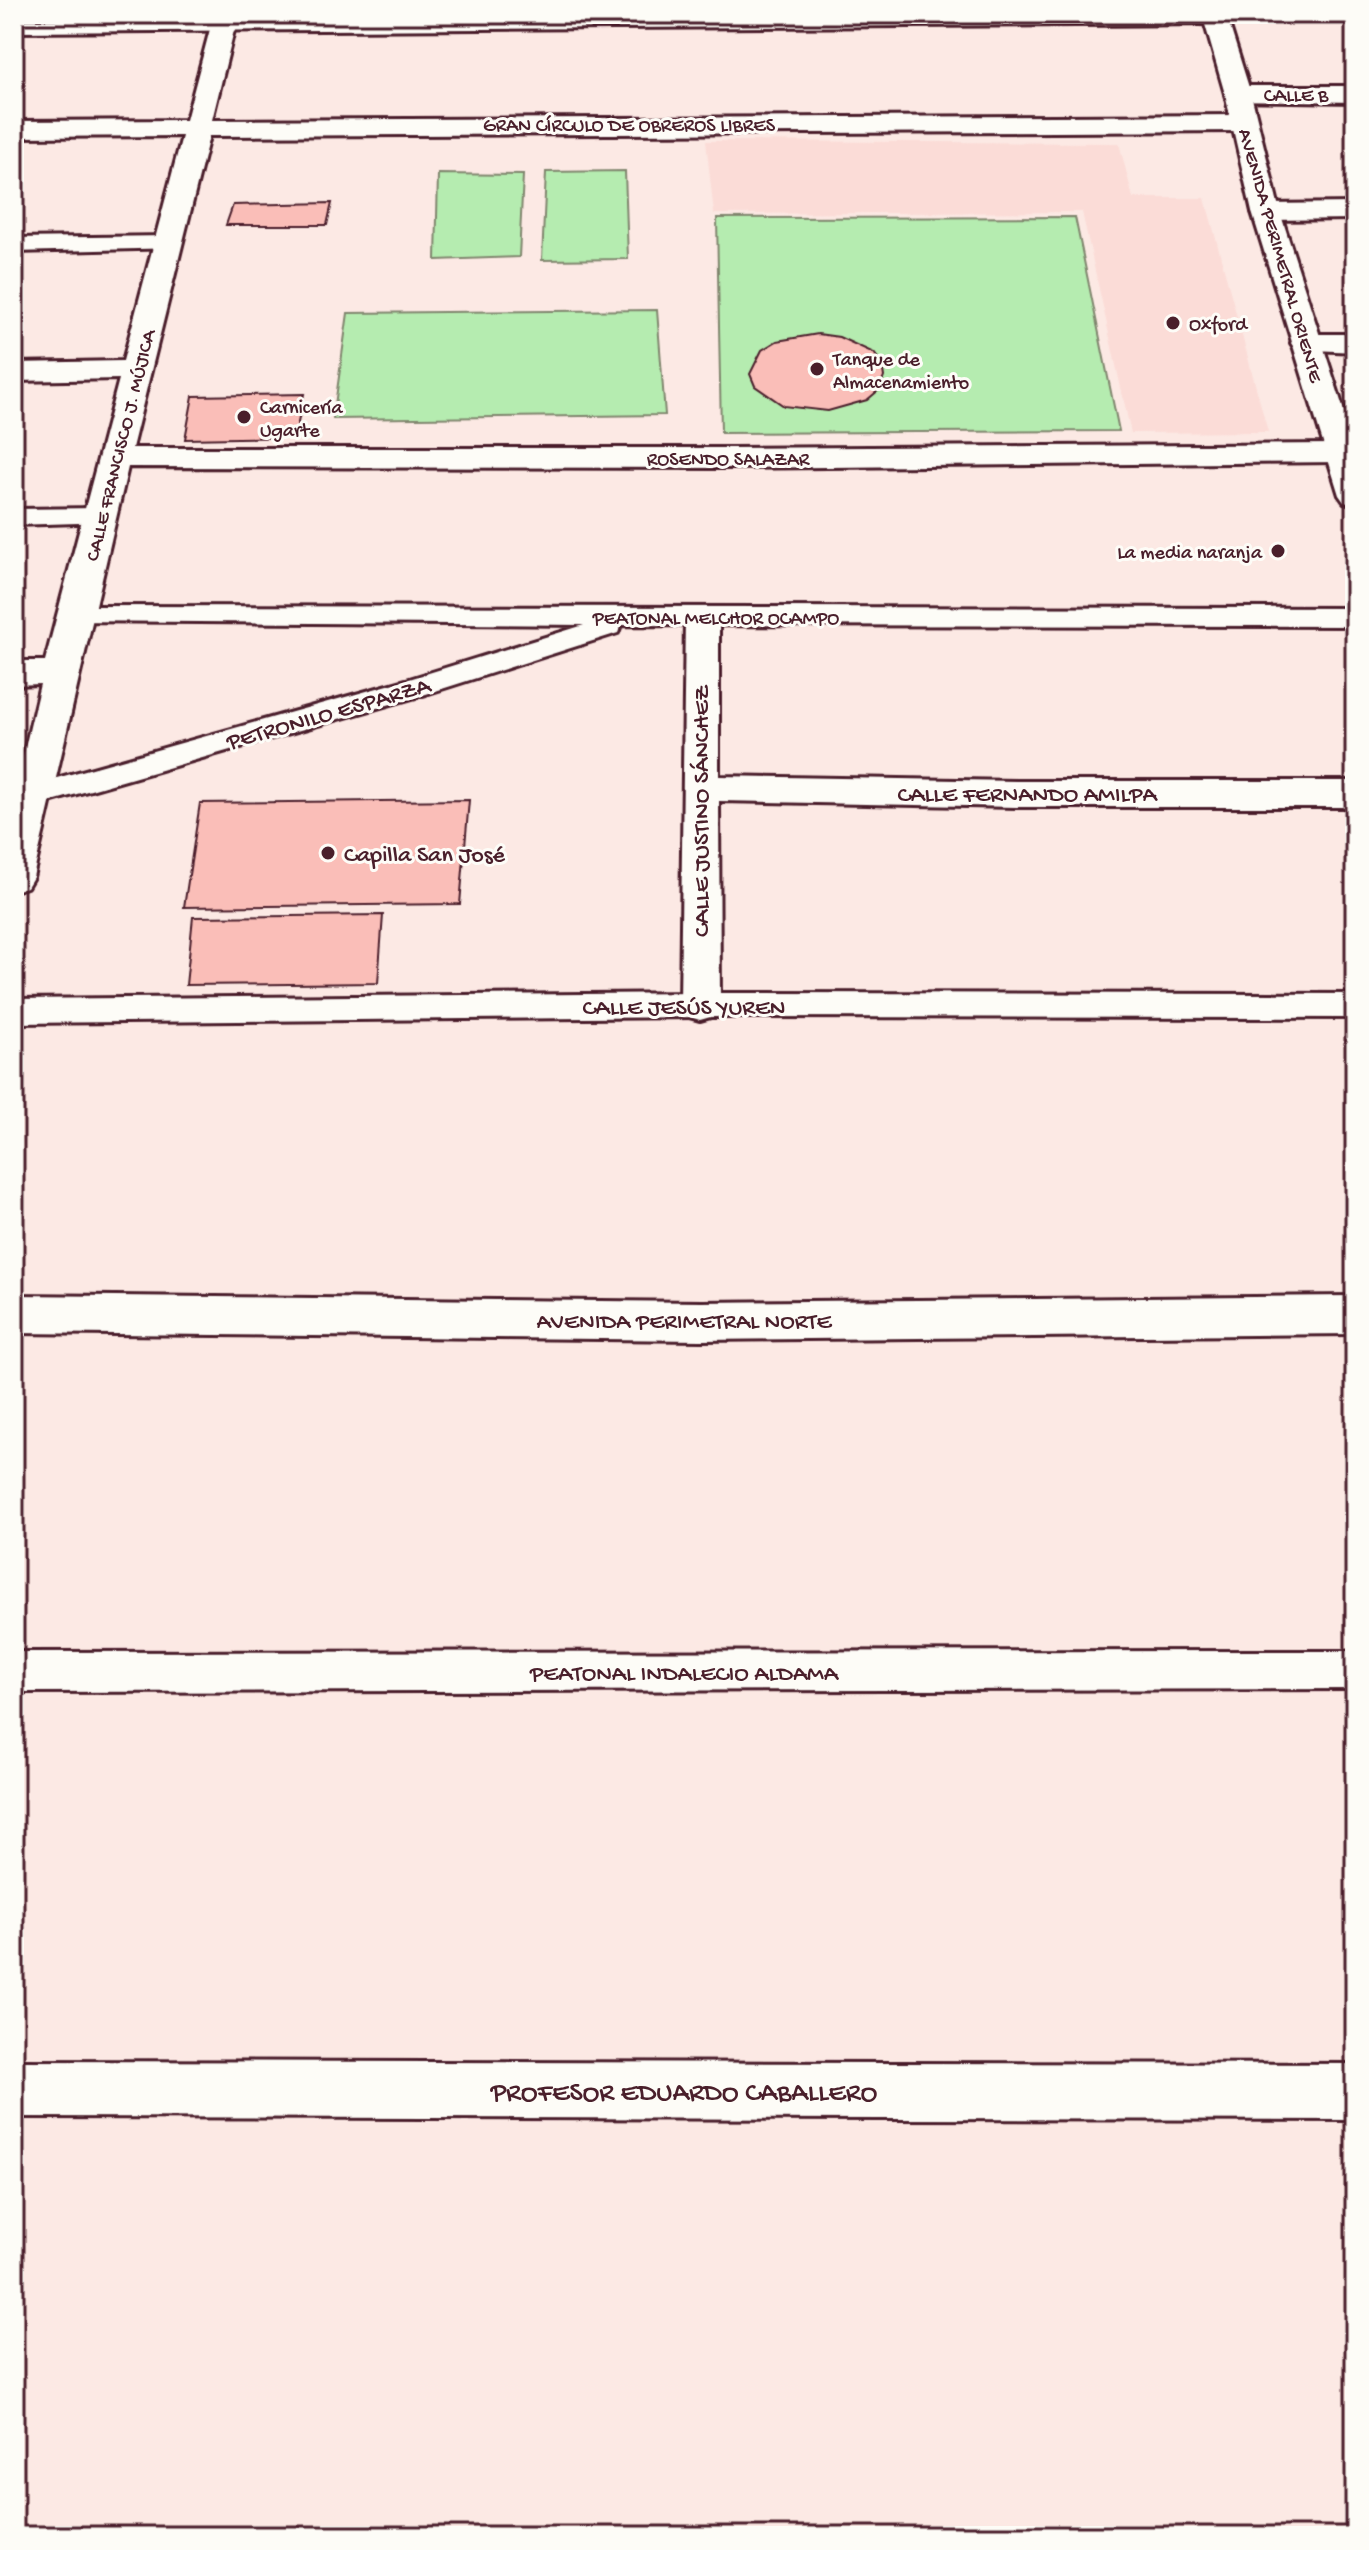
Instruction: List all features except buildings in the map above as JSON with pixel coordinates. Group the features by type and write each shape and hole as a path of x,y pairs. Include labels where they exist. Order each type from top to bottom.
{"street":[{"name":"AVENIDA PERIMETRAL ORIENTE","path":"1215,16 1238,94 1266,212 1355,495"},
{"name":"CALLE FRANCISCO J. MÚJICA","path":"14,877 23,798 76,615 225,19"},
{"name":"CALLE B","path":"1238,94 1355,94"},
{"name":"GRAN CÍRCULO DE OBREROS LIBRES","path":"14,129 1244,123"},
{"path":"1266,212 1355,211"},
{"path":"1306,343 1355,343"},
{"path":"14,372 136,370"},
{"name":"ROSENDO SALAZAR","path":"115,457 731,458 1341,453"},
{"name":"CALLE JUSTINO SÁNCHEZ","path":"700,1005 702,618"},
{"path":"14,673 60,672"},
{"name":"CALLE FERNANDO AMILPA","path":"699,788 1016,794 1355,794"},
{"name":"AVENIDA PERIMETRAL NORTE","path":"14,1314 702,1321 1355,1315"},
{"name":"PROFESOR EDUARDO CABALLERO","path":"14,2089 1355,2092"}],"lane":[{"path":"14,26 225,19 1215,16"},
{"path":"14,245 170,243"},
{"path":"14,517 101,516"},
{"name":"PEATONAL MELCHOR OCAMPO","path":"76,615 1355,617"},
{"name":"PETRONILO ESPARZA","path":"23,798 416,687 640,617"},
{"name":"CALLE JESÚS YUREN","path":"14,1011 700,1005 1355,1006"},
{"name":"PEATONAL INDALECIO ALDAMA","path":"14,1672 1355,1670"}],"shaded area":[{"name":"Oxford","path":"706,141 1119,143 1133,198 1205,198 1268,432 1131,433 1082,212 714,214"}],"green space":[{"path":"625,171 628,259 542,260 546,172"},
{"path":"438,174 523,175 519,257 436,260"},
{"path":"1075,217 1119,431 721,433 717,218"},
{"path":"657,310 665,415 333,419 348,313"}],"place":[{"name":"Oxford","path":"1173,323"},
{"name":"Tanque de Almacenamiento","path":"817,369"},
{"name":"Carnicería Ugarte","path":"244,417"},
{"name":"La media naranja","path":"1278,551"},
{"name":"Capilla San José","path":"328,853"}]}
